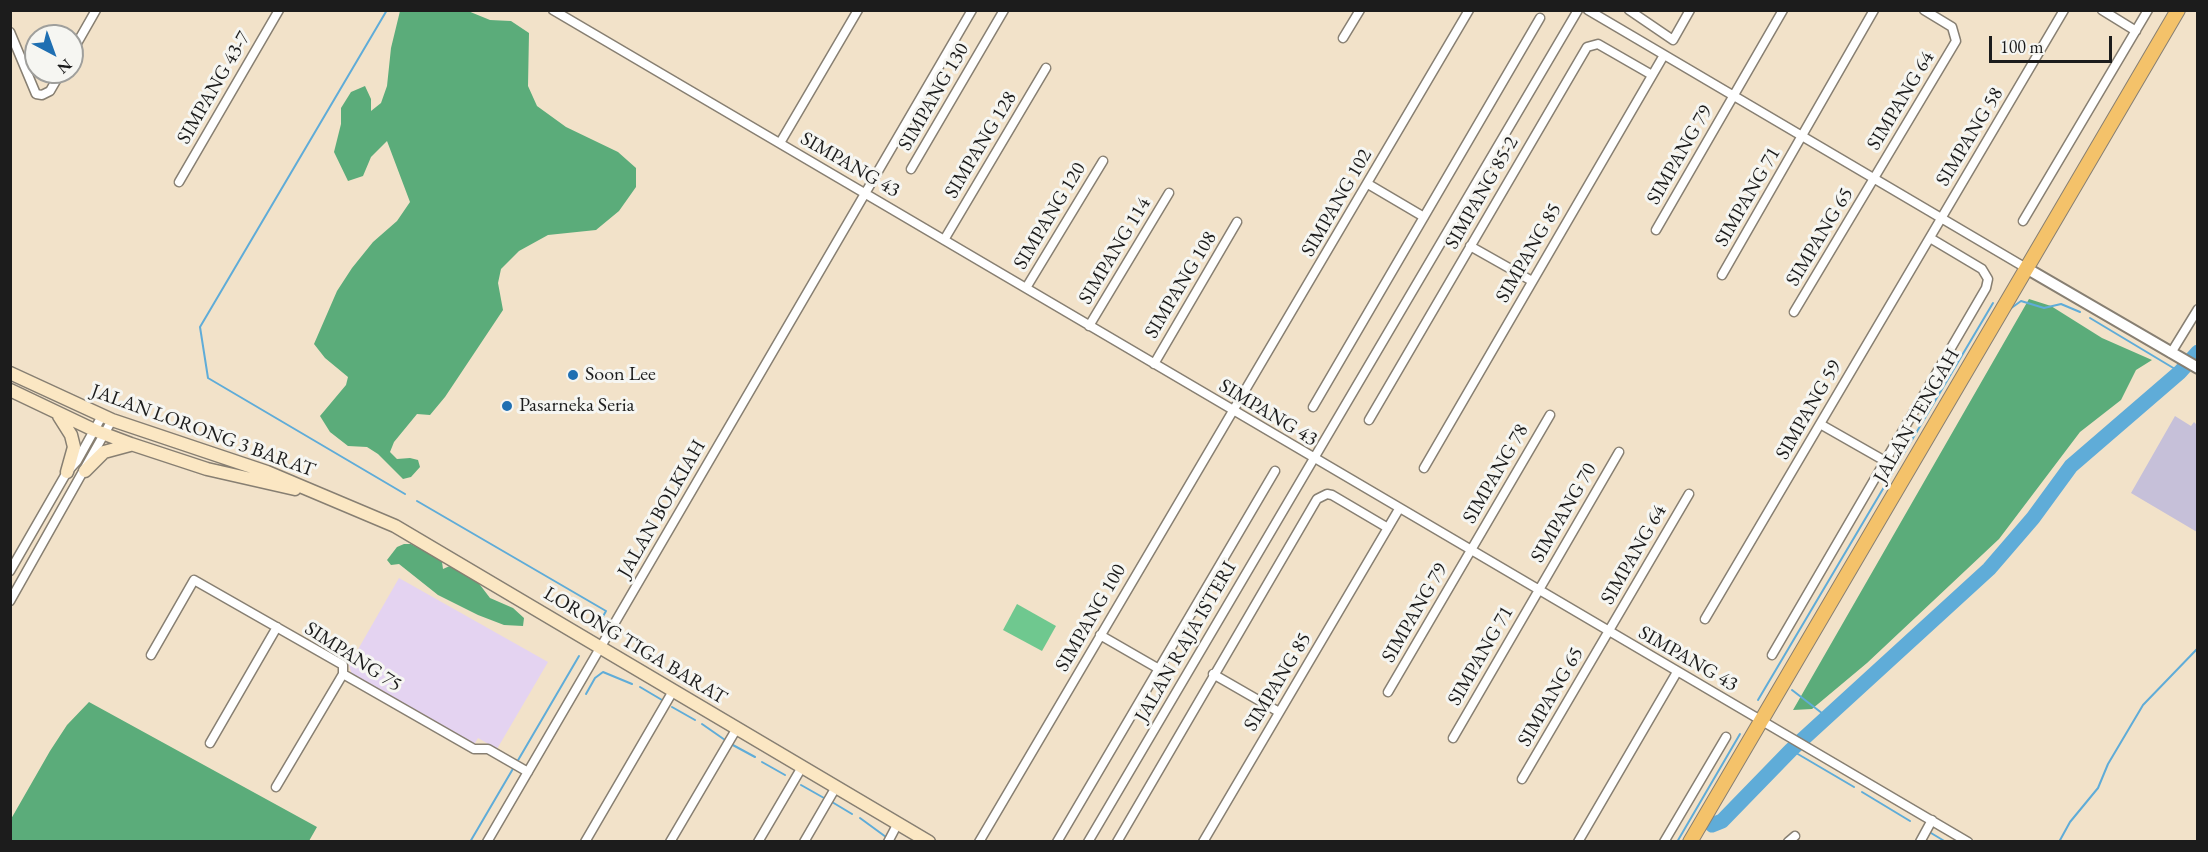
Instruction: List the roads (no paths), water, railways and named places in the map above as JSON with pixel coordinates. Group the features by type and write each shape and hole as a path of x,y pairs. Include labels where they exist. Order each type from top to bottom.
{"main road":[{"name":"JALAN TENGAH","path":"1690,842 2178,10"},
{"name":"JALAN LORONG 3 BARAT","path":"10,373 107,418 267,472 317,493"},
{"name":"JALAN LORONG 3 BARAT","path":"10,390 99,432 131,444 263,484 317,493"},
{"path":"57,413 71,435 74,447 67,472"},
{"path":"85,471 104,452 131,444"},
{"name":"LORONG TIGA BARAT","path":"317,493 395,526 929,842"}],"street":[{"path":"84,31 96,10"},
{"name":"SIMPANG 43-7","path":"179,182 279,10"},
{"name":"SIMPANG 43","path":"553,10 1313,459 1968,842"},
{"path":"780,143 858,10"},
{"name":"JALAN BOLKIAH","path":"490,840 524,770 600,648 972,10"},
{"name":"SIMPANG 130","path":"911,169 1004,10"},
{"path":"1343,38 1360,10"},
{"name":"SIMPANG 102","path":"1232,411 1469,10"},
{"name":"JALAN RAJA ISTERI","path":"1088,842 1578,10"},
{"path":"1588,10 2197,367"},
{"path":"1629,10 1673,40 1690,10"},
{"path":"1734,96 1783,10"},
{"path":"1802,136 1874,10"},
{"name":"SIMPANG 64","path":"1874,178 1956,40 1952,27 1924,10"},
{"name":"SIMPANG 58","path":"1942,218 2064,10"},
{"path":"2102,10 2136,31"},
{"path":"2023,221 2148,10"},
{"path":"1313,407 1540,18"},
{"path":"10,32 24,68"},
{"name":"SIMPANG 85-2","path":"1369,420 1587,46 1598,44 1652,75"},
{"name":"SIMPANG 85","path":"1424,468 1664,55"},
{"name":"SIMPANG 128","path":"944,240 1046,68"},
{"path":"30,84 33,91 38,94 46,94 53,84"},
{"name":"SIMPANG 79","path":"1656,230 1734,96"},
{"name":"SIMPANG 71","path":"1722,275 1802,136"},
{"name":"SIMPANG 120","path":"1026,288 1103,161"},
{"name":"SIMPANG 65","path":"1794,312 1874,178"},
{"path":"1368,184 1424,217"},
{"name":"SIMPANG 114","path":"1089,326 1169,193"},
{"name":"SIMPANG 59","path":"1706,619 1942,218"},
{"name":"SIMPANG 108","path":"1154,364 1237,222"},
{"path":"1772,655 1986,288 1988,279 1982,269 1930,238"},
{"path":"1470,246 1532,281"},
{"path":"2175,356 2198,309"},
{"name":"SIMPANG 100","path":"979,842 1232,411"},
{"name":"SIMPANG 78","path":"1470,551 1550,415"},
{"path":"10,571 67,472 99,432 107,418"},
{"path":"1820,424 1885,461"},
{"path":"10,601 85,471 99,432"},
{"name":"SIMPANG 70","path":"1538,591 1619,452"},
{"path":"1057,842 1275,471"},
{"path":"1117,842 1213,674 1310,510 1321,496 1332,495 1388,528"},
{"name":"SIMPANG 64","path":"1608,631 1689,495"},
{"name":"SIMPANG 85","path":"1203,842 1399,509"},
{"name":"SIMPANG 79","path":"1388,692 1470,551"},
{"name":"SIMPANG 75","path":"151,656 194,580 343,665 343,674 474,749 488,749 524,770"},
{"name":"SIMPANG 71","path":"1452,738 1538,591"},
{"path":"210,743 277,627"},
{"name":"SIMPANG 65","path":"1522,779 1608,631"},
{"path":"1100,635 1159,669"},
{"path":"1578,842 1677,672"},
{"path":"276,787 343,674"},
{"path":"1213,674 1280,712"},
{"path":"585,842 673,691"},
{"path":"670,842 737,728"},
{"path":"1665,842 1726,737"},
{"path":"758,842 802,767"},
{"path":"804,842 836,787"},
{"path":"1920,841 1932,820"},
{"path":"888,842 898,823"}],"waterway":[{"path":"387,10 200,327 208,378 405,494"},
{"path":"2010,309 2021,301 2044,308 2061,304 2080,312"},
{"path":"1758,700 1993,303"},
{"path":"2090,318 2180,372"},
{"path":"1712,825 1722,821 1791,750 1989,569 2033,518 2071,466 2180,372 2198,352"},
{"path":"417,501 606,611 597,627"},
{"path":"2059,842 2070,822 2098,788 2108,764 2143,705 2198,648"},
{"path":"517,762 579,656"},
{"path":"586,694 595,678 603,672 632,684"},
{"path":"640,687 662,700"},
{"path":"1792,690 1827,717"},
{"path":"672,707 695,720"},
{"path":"702,724 725,740"},
{"path":"1677,842 1740,734"},
{"path":"731,744 755,757"},
{"path":"1791,750 1854,787"},
{"path":"762,762 785,775"},
{"path":"470,842 514,767"},
{"path":"801,785 824,798"},
{"path":"1862,792 1910,821"},
{"path":"832,802 852,814"},
{"path":"860,818 886,837"},
{"path":"1931,833 1946,842"}],"place":[{"name":"Soon Lee","path":"573,375"},
{"name":"Pasarneka Seria","path":"507,406"}]}
